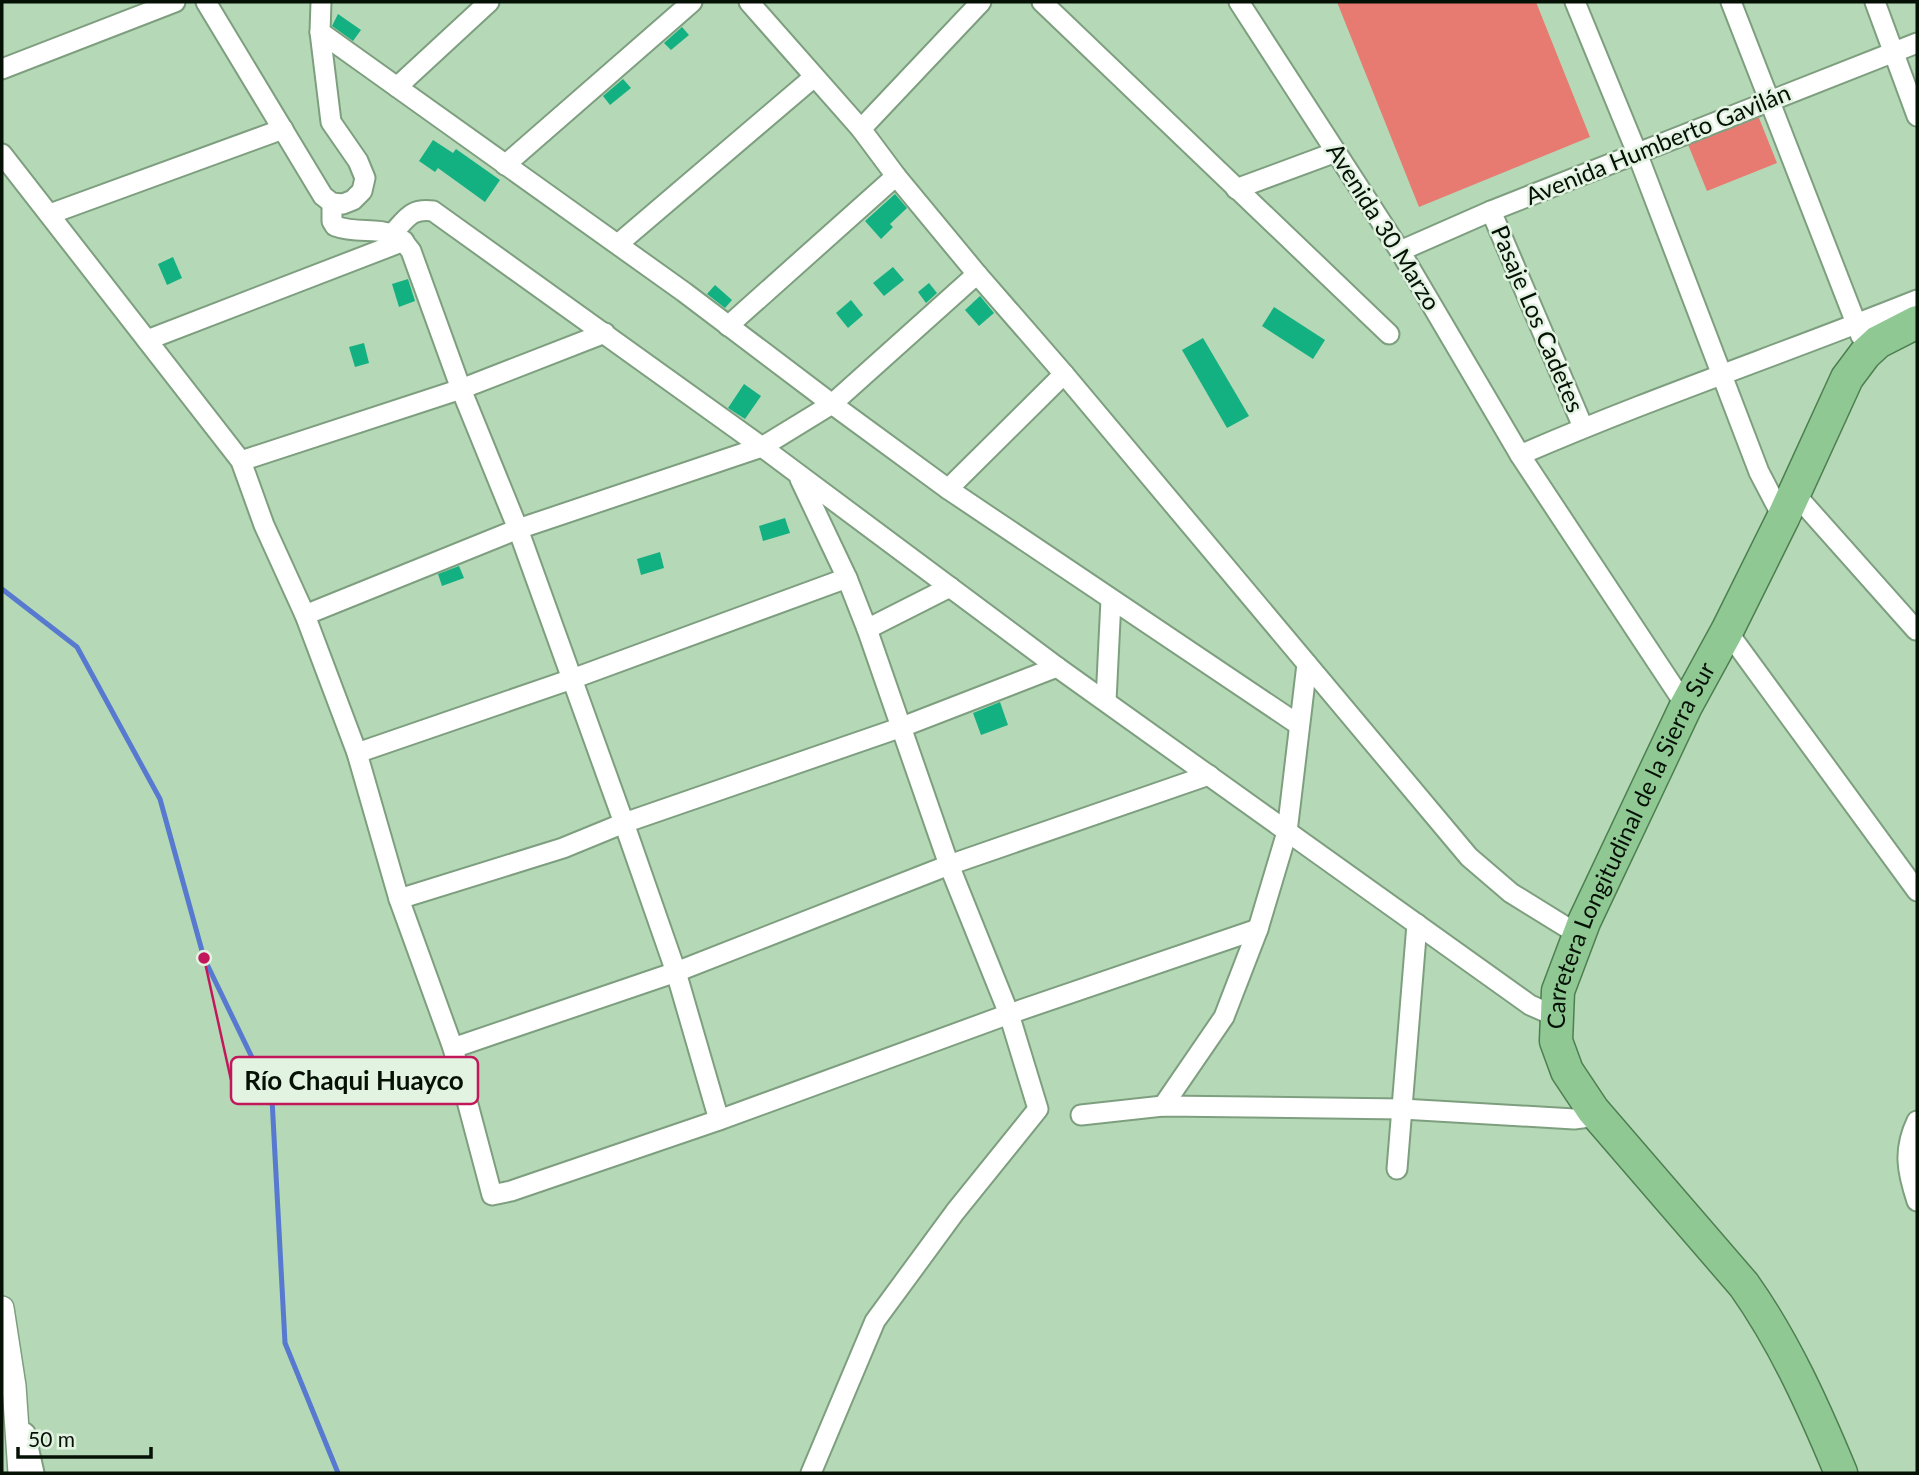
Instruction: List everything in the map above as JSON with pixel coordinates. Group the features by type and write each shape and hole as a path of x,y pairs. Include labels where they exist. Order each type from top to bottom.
{"highway":[{"name":"Carretera Longitudinal de la Sierra Sur","path":"1841,1473 1809,1399 1764,1314 1744,1285 1598,1116 1567,1070 1556,1041 1558,991 1579,935 1686,706 1727,631 1789,506 1847,377 1878,342 1917,322"}],"street":[{"path":"2,69 175,2"},
{"path":"206,2 323,196 337,203 353,200 362,191 365,178 358,161 331,122 320,32 321,2"},
{"path":"397,87 489,2"},
{"path":"505,165 692,2"},
{"path":"749,2 861,130 976,274 1065,374 1469,857 1511,893 1579,935"},
{"path":"861,130 981,2"},
{"name":"Avenida 30 Marzo","path":"1239,2 1401,251 1520,455 1686,706"},
{"path":"1575,2 1637,153 1759,472 1789,506 1916,630"},
{"path":"1731,2 1857,324 1865,354"},
{"path":"1875,2 1917,116"},
{"path":"1050,4 1236,189 1389,334"},
{"path":"320,32 618,244 948,489 1299,725"},
{"name":"Avenida Humberto Gavilán","path":"1401,251 1492,211 1917,43"},
{"path":"618,244 814,77"},
{"path":"50,214 283,129"},
{"path":"1236,189 1336,152"},
{"path":"2,154 241,461 264,525 305,615 357,753 399,899 453,1048 492,1195 511,1191 719,1120 1009,1014 1258,929"},
{"path":"728,326 896,176"},
{"path":"337,203 332,221 335,226 399,237 411,251 461,389 519,529 624,823 676,972 719,1120"},
{"path":"147,340 399,237 412,212 421,209 433,211 762,447 1057,667 1287,832 1530,1005 1558,1017"},
{"name":"Pasaje Los Cadetes","path":"1492,211 1583,427"},
{"path":"305,615 519,529 762,447 832,404 976,274"},
{"path":"1520,455 1583,427 1721,373 1917,300"},
{"path":"241,461 461,389 605,333"},
{"path":"948,489 1065,374"},
{"path":"798,475 847,578 867,629 949,865 1009,1014 1038,1109 955,1212 875,1321 811,1473"},
{"path":"357,753 572,679 847,578"},
{"path":"867,629 950,587"},
{"path":"1106,701 1111,600"},
{"path":"1727,631 1917,891"},
{"path":"1163,1106 1224,1017 1258,929 1287,832 1307,664"},
{"path":"399,899 563,848 624,823 902,727 1057,667"},
{"path":"453,1048 676,972 949,865 1209,775"},
{"path":"1397,1169 1417,924"},
{"path":"1081,1115 1163,1106 1402,1110 1574,1119 1598,1116"},
{"path":"1917,1121 1909,1138 1908,1153 1908,1177 1917,1201"},
{"path":"2,1308 14,1386 34,1473"},
{"path":"14,1386 20,1473"}],"shaded area":[{"path":"1337,2 1536,2 1590,137 1419,207"},
{"path":"1757,113 1777,163 1707,191 1687,142"}],"building":[{"path":"338,14 361,30 353,41 332,26"},
{"path":"682,27 689,35 671,50 664,43"},
{"path":"623,79 631,88 610,105 603,96"},
{"path":"433,140 453,153 456,149 500,180 485,202 438,168 435,172 419,161"},
{"path":"895,194 907,208 890,224 893,227 881,239 865,221"},
{"path":"173,257 182,278 167,285 158,264"},
{"path":"893,267 904,280 884,296 873,283"},
{"path":"408,279 415,301 399,307 392,284"},
{"path":"929,283 937,293 926,303 918,292"},
{"path":"715,285 732,300 725,308 707,294"},
{"path":"980,296 994,313 979,326 965,310"},
{"path":"851,300 863,315 848,328 836,313"},
{"path":"1274,307 1325,340 1313,359 1262,326"},
{"path":"1203,338 1249,416 1227,428 1182,350"},
{"path":"364,343 369,363 355,367 349,347"},
{"path":"744,384 761,396 745,419 728,408"},
{"path":"785,518 790,533 763,541 759,526"},
{"path":"660,552 664,568 641,575 637,559"},
{"path":"459,566 464,578 442,586 438,574"},
{"path":"1000,702 1008,725 981,735 973,713"}],"waterway":[{"path":"2,589 77,647 160,799 204,958 272,1099 285,1343 338,1473"}],"place":[{"name":"Río Chaqui Huayco","path":"204,958"}]}
